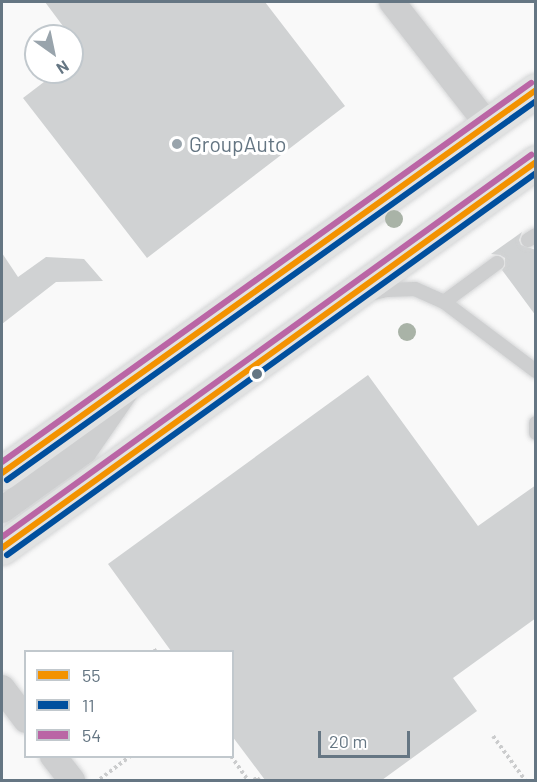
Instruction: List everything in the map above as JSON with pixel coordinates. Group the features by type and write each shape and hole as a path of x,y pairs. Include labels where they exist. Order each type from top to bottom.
{"main road":[{"path":"2,473 536,90"},
{"path":"2,548 536,162"}],"street":[{"path":"392,2 488,125"},
{"path":"2,510 84,451 132,381"},
{"path":"2,688 24,717"},
{"path":"55,758 72,780"}],"lane":[{"path":"444,302 497,263"},
{"path":"342,301 386,290 415,289 444,302 536,371"}],"path":[{"path":"493,736 525,780"},
{"path":"98,780 127,758"},
{"path":"232,758 248,780"},
{"path":"254,780 257,778 259,780"}],"building":[{"name":"GroupAuto","path":"45,2 265,2 345,106 147,258 23,98 41,84 84,84 84,24 61,24"},
{"path":"522,232 519,240 521,245 536,250 536,316 502,270 505,266 505,258 491,254"},
{"path":"2,253 18,277 46,257 84,259 103,281 56,282 2,324"},
{"path":"368,375 478,526 536,485 536,618 453,678 477,711 382,780 265,780 234,739 234,650 170,650 108,564"}],"transit line":[{"name":"54","path":"2,462 531,83"},
{"name":"55","path":"2,473 536,90"},
{"name":"11","path":"7,480 536,101"},
{"name":"54","path":"2,537 531,155"},
{"name":"55","path":"2,548 536,162"},
{"name":"11","path":"7,555 536,173"}],"place":[{"name":"GroupAuto","path":"177,144"}]}
